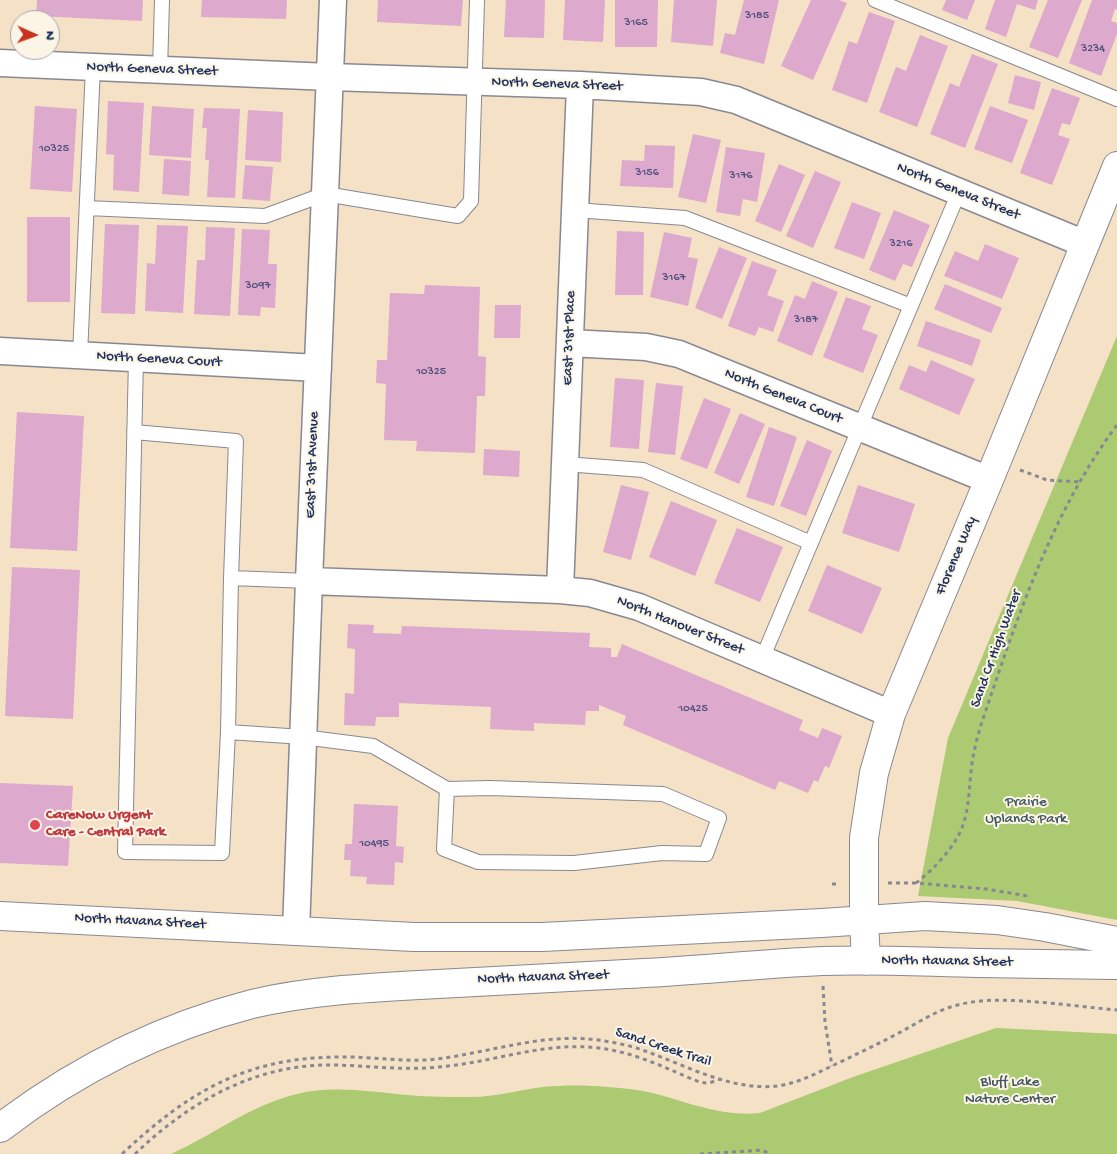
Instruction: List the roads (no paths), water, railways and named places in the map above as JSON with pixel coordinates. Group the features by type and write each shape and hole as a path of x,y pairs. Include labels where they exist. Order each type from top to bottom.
{"main road":[{"name":"Florence Way","path":"866,960 864,838 874,773 891,714 1117,166"},
{"name":"North Havana Street","path":"0,916 414,937 542,936 925,916 968,917 1045,926 1117,941"},
{"name":"North Havana Street","path":"0,1128 41,1098 79,1074 134,1045 216,1015 254,1004 289,997 357,989 469,981 659,973 824,961 866,960 1117,965"}],"street":[{"name":"East 31st Avenue","path":"296,931 308,581 333,0"},
{"name":"North Geneva Street","path":"0,63 580,85 701,92 736,100 1085,244"},
{"name":"East 31st Place","path":"560,590 580,85"},
{"name":"North Geneva Court","path":"570,343 646,347 679,354 989,480"},
{"name":"North Geneva Court","path":"0,351 318,368"},
{"name":"North Hanover Street","path":"308,581 560,590 590,593 638,607 891,714"}],"lane":[{"path":"160,70 162,0"},
{"path":"87,208 265,216 325,194 458,216 471,201 477,0"},
{"path":"875,0 1117,99"},
{"path":"80,355 93,67"},
{"path":"762,659 959,192"},
{"path":"575,210 685,218 911,306"},
{"path":"134,432 236,441 228,732 222,853 125,852 134,432 136,358"},
{"path":"565,464 643,470 811,543"},
{"path":"231,578 308,581"},
{"path":"228,732 303,737 372,746 447,789 490,788 663,794 719,818 706,854 662,853 574,863 478,862 444,849 447,789"}],"place":[{"name":"CareNow Urgent Care - Central Park","path":"35,825"}],"park label":[{"name":"Prairie Uplands Park","path":"1026,812"},
{"name":"Bluff Lake Nature Center","path":"1010,1092"}]}
